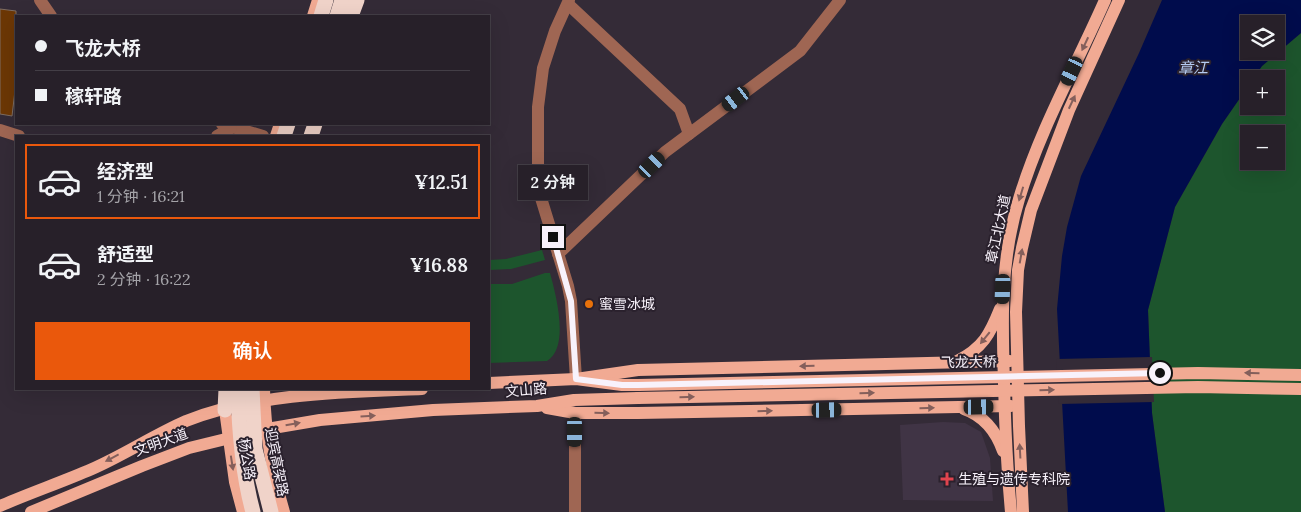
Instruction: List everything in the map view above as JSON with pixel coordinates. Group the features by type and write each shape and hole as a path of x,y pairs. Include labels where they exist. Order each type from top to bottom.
{"highway":[{"path":"321,15 326,0"},
{"path":"337,15 342,0"},
{"path":"351,15 357,0"},
{"path":"225,410 226,390"},
{"path":"238,390 242,453 253,512"},
{"name":"迎宾高架路","path":"252,390 256,450 271,512"}],"main road":[{"path":"313,15 318,0"},
{"path":"344,15 348,0"},
{"name":"章江北大道","path":"1011,512 1003,361 1003,276 1007,250 1027,175 1055,106 1105,0"},
{"name":"章江北大道","path":"1024,512 1018,406 1016,312 1018,270 1031,210 1069,110 1119,0"},
{"path":"953,363 966,356 985,341 1003,302"},
{"path":"576,379 638,370 1017,361"},
{"name":"飞龙大桥","path":"638,385 1198,372 1301,375"},
{"name":"文山路","path":"490,383 576,379 622,385 638,385"},
{"name":"文山路","path":"267,429 320,420 433,410 537,406 574,400 1188,387 1301,389"},
{"path":"225,410 264,395 319,395 405,390"},
{"path":"264,395 267,429"},
{"path":"537,406 575,413 648,413 1018,406"},
{"path":"959,407 974,412 991,427 1000,444 1008,467"},
{"name":"杨公路","path":"225,410 235,482 243,512"},
{"name":"文明大道","path":"0,506 92,469 187,421 225,410"},
{"name":"杨公路","path":"267,429 276,484 284,512"},
{"name":"文明大道","path":"31,512 190,448 267,429"}],"street":[{"path":"40,0 50,15"},
{"path":"558,254 665,152 800,51 840,0"},
{"path":"576,379 571,301 541,198 538,164 538,107 543,68 555,32 569,2 680,110 689,134"},
{"path":"218,135 227,126 259,135"},
{"path":"0,130 17,135"},
{"path":"575,413 575,512"}],"shaded area":[{"name":"生殖与遗传专科院","path":"943,422 965,423 981,432 990,458 993,501 903,500 900,425"}],"green space":[{"path":"1301,33 1301,512 1165,512 1152,413 1148,310 1175,207 1222,124 1240,98 1240,115 1285,115 1285,70 1259,70 1269,60 1285,60 1285,47"},
{"path":"542,250 545,260 511,269 490,270 490,260 506,259"},
{"path":"550,273 558,307 560,333 554,354 547,361 490,363 490,284 512,284"}],"water":[{"name":"章江","path":"1162,0 1301,0 1301,33 1285,47 1285,15 1240,15 1240,60 1269,60 1259,70 1240,70 1240,98 1222,124 1175,207 1148,310 1152,413 1165,512 1068,512 1057,309 1067,227 1081,176"}],"pier":[{"path":"1152,357 1154,402 1059,404 1056,359"}],"building":[{"path":"0,9 16,11 16,15 15,90 12,116 0,114"}],"place":[{"name":"蜜雪冰城","path":"589,304"},
{"name":"生殖与遗传专科院","path":"947,479"}],"route":[{"path":"553,237 571,301 576,379 622,385 638,385 1160,373"}]}
